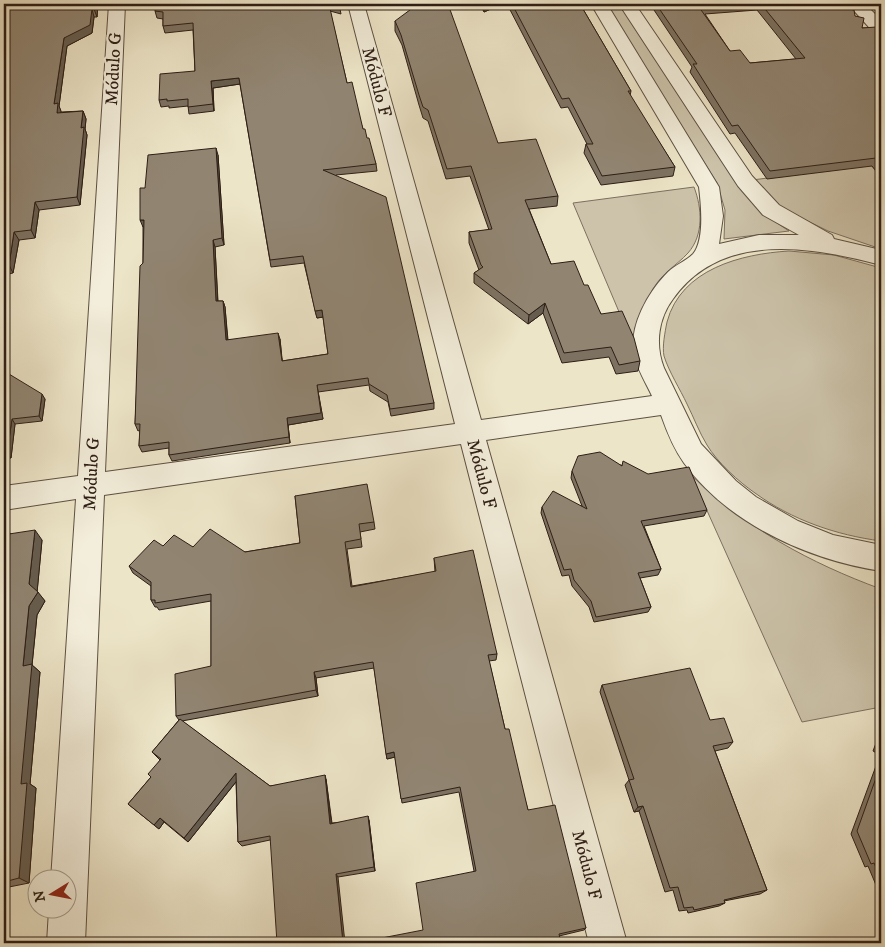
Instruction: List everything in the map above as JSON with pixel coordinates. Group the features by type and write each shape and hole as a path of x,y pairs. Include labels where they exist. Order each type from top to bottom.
{"street":[{"name":"Módulo G","path":"66,943 116,4"},
{"name":"Módulo F","path":"356,4 608,943"},
{"path":"599,4 709,187 713,212 712,236 702,260"},
{"path":"627,4 752,188 771,210 835,245"},
{"path":"856,4 881,30"},
{"path":"881,257 835,245 810,242 762,242 733,248 702,260 672,282 661,296 653,311 648,328 646,355 691,452 721,486 743,504 795,534 824,546 868,556 881,568"},
{"path":"4,498 669,404"}],"shaded area":[{"path":"606,4 621,4 738,183 774,221 789,231 724,239 725,210 717,183"},
{"path":"871,165 881,178 881,249 828,231 779,207 752,180"},
{"path":"694,187 700,212 697,238 688,253 665,274 649,296 640,328 636,352 573,203"},
{"path":"789,251 834,255 881,268 881,541 848,535 815,525 769,503 742,483 722,465 707,445 664,356 666,326 674,304 685,289 699,277 733,261 752,256"},
{"path":"691,475 734,512 780,542 829,568 881,589 881,707 802,722"}],"building":[{"path":"4,4 95,4 94,9 92,9 90,25 64,38 54,104 58,103 57,113 83,111 81,128 84,127 77,197 35,202 31,230 14,232 9,265 4,266"},
{"path":"155,4 329,4 347,83 352,82 363,129 365,129 367,138 369,138 376,164 323,170 386,197 434,403 390,409 387,395 369,384 368,378 317,385 321,413 287,418 289,437 169,455 169,442 139,446 140,424 135,424 140,266 143,263 144,220 140,220 140,188 145,188 148,155 216,148 222,238 213,240 216,301 223,301 226,340 278,333 282,361 328,354 322,310 315,311 303,256 270,260 239,78 211,81 213,104 188,107 188,99 159,100 160,74 195,71 193,23 163,26 163,12 155,11"},
{"path":"329,4 339,4 340,8"},
{"path":"418,4 448,4 498,143 536,139 558,196 525,200 551,264 574,261 584,285 588,285 601,314 622,311 634,338 640,361 619,365 611,347 564,353 545,303 529,315 474,273 483,267 469,232 492,229 471,166 447,169 428,110 423,107 419,95 395,21"},
{"path":"512,4 580,4 631,91 628,91 675,167 602,176 586,144 593,144 569,98 562,99"},
{"path":"656,4 738,4 699,7 730,51 740,50 750,63 805,58 761,4 843,4 843,8 854,10 855,16 864,18 862,28 881,28 881,164 876,158 770,171 738,125 732,126 693,64 697,64"},
{"path":"4,371 42,394 39,416 12,419 7,453 4,454"},
{"path":"600,452 622,466 623,461 648,474 689,467 707,510 641,521 661,569 638,573 651,607 596,617 591,601 574,580 571,569 564,570 542,507 553,491 587,509 572,471 578,456"},
{"path":"367,484 374,522 359,524 361,539 345,542 351,587 436,571 434,558 473,550 497,654 488,655 505,729 509,729 528,810 555,805 586,928 559,934 561,943 356,943 423,930 416,883 476,871 460,787 401,799 394,752 386,754 373,662 314,672 316,690 176,716 175,674 211,666 211,594 155,603 155,600 151,600 151,582 129,566 154,540 163,546 174,535 193,547 210,529 245,552 300,543 295,496"},
{"path":"35,530 29,584 38,592 29,606 23,666 32,664 21,784 27,783 19,878 4,882 4,533"},
{"path":"690,668 710,720 724,718 733,742 713,746 767,890 724,900 725,903 694,910 693,907 684,908 678,887 670,888 643,806 638,807 629,780 634,779 602,685"},
{"path":"180,719 270,786 325,775 330,824 368,816 374,867 336,874 343,943 277,943 270,836 238,842 236,773 184,838 160,818 154,825 128,804 151,777 148,774 161,759 152,752"},
{"path":"881,764 881,878 874,863 871,864 857,831"}]}
